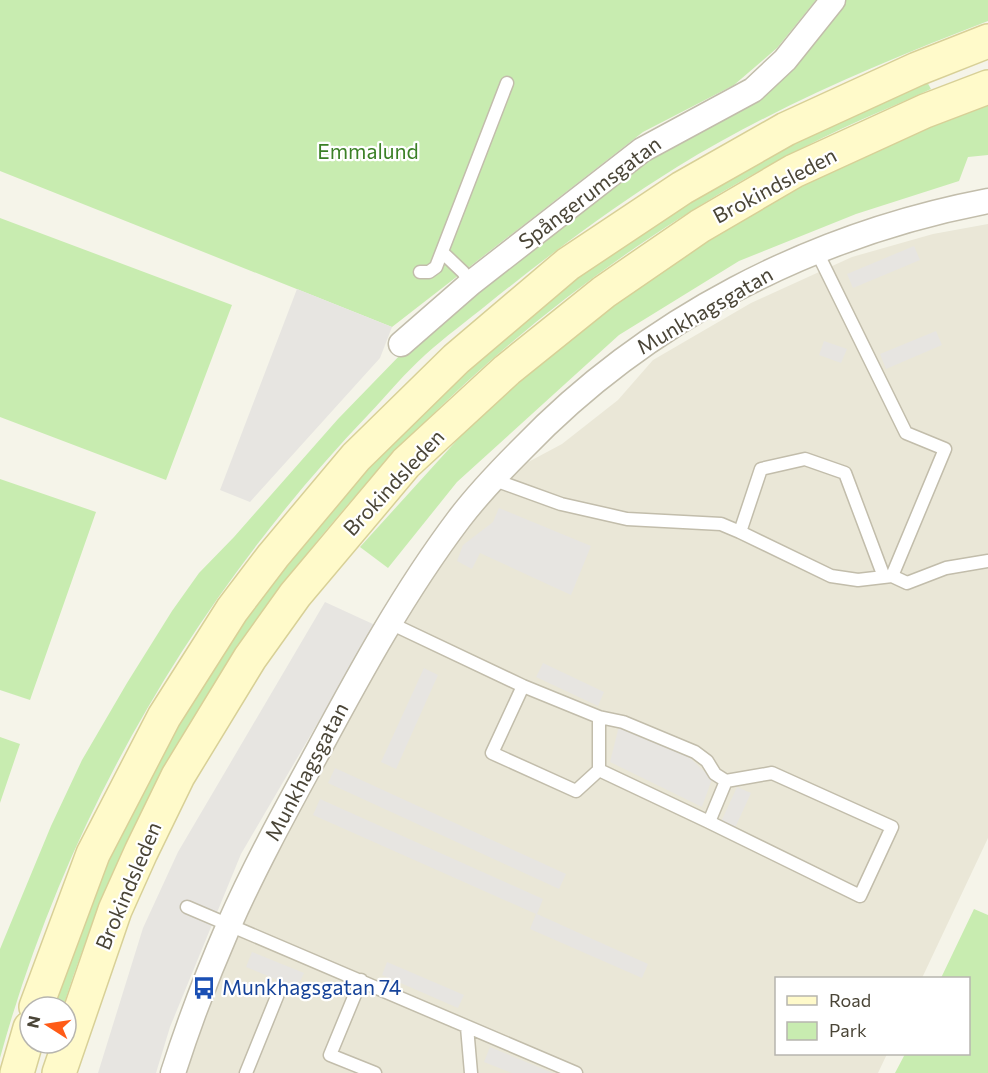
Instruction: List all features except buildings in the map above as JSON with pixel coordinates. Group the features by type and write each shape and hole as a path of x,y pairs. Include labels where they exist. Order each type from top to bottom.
{"main road":[{"name":"Brokindsleden","path":"40,995 93,854 164,717 239,601 273,556 356,457 456,359 568,264 682,188 786,129 916,69 988,41"},
{"name":"Brokindsleden","path":"59,1073 115,910 178,776 245,666 288,604 406,463 507,370 604,292 700,226 794,171 925,111 988,87"},
{"path":"17,1073 22,1055"}],"street":[{"name":"Spångerumsgatan","path":"401,344 471,283 642,150 753,90 785,60 833,0"},
{"name":"Munkhagsgatan","path":"176,1072 229,925 284,814 356,679 390,622 460,518 492,479 552,417 606,371 660,332 746,283 817,252 883,227 937,211 988,201"}],"lane":[{"path":"420,272 429,272 436,267 507,83"},
{"path":"442,252 471,283"},
{"path":"817,252 906,433 945,449 888,577"},
{"path":"740,532 761,469 805,459 845,473 888,577"},
{"path":"492,479 561,504 627,519 722,524 831,576 858,580 888,577 907,584 946,567 988,561"},
{"path":"390,622 524,686 599,717 623,722 695,752 707,761 715,774 726,781 772,773 892,827 860,896 599,770"},
{"path":"524,686 492,753 576,791 599,770 599,717"},
{"path":"709,822 726,781"},
{"path":"187,907 576,1073"},
{"path":"361,980 330,1055 375,1073"},
{"path":"246,1073 280,989"},
{"path":"467,1027 471,1073"}],"shaded area":[{"path":"988,224 988,838 922,977 775,977 775,1055 887,1055 878,1073 181,1073 228,947 287,822 417,594 466,526 517,468 562,444 618,400 653,360 751,303 852,257 933,234"},
{"path":"914,246 920,260 853,288 847,274"},
{"path":"297,289 392,327 380,358 250,502 220,490"},
{"path":"936,331 942,345 886,369 880,354"},
{"path":"824,341 847,349 841,363 819,355"},
{"path":"499,508 591,546 571,595 480,553 472,569 457,561 463,545 493,522"},
{"path":"325,602 375,625 241,854 170,1027 156,1073 98,1073 143,928 178,852"},
{"path":"543,663 604,692 598,706 536,677"},
{"path":"424,668 438,675 396,769 381,762"},
{"path":"619,726 689,757 712,779 702,807 610,762"},
{"path":"335,768 566,874 559,889 328,783"},
{"path":"737,787 751,793 734,830 720,824"},
{"path":"320,799 543,899 537,914 648,964 642,978 530,929 536,914 313,815"},
{"path":"252,952 304,973 297,988 246,967"},
{"path":"387,962 464,995 458,1008 382,975"},
{"path":"490,1047 553,1073 512,1073 484,1062"}],"green space":[{"name":"Emmalund","path":"0,0 816,0 777,48 734,85 643,132 392,327 0,171"},
{"path":"844,0 988,0 988,21 790,105 714,145 652,183 534,267 440,342 403,377 306,484 247,558 193,634 144,714 100,796 61,881 18,995 0,1058 0,949 51,826 82,760 172,611 199,573 234,537 338,419 403,352 476,291 668,144"},
{"path":"926,80 931,89 779,160 680,218 575,291 477,373 386,462 303,559 228,662 163,772 108,887 68,995 55,995 87,908 113,850 175,729 240,626 297,546 425,406 545,300 659,219 780,149"},
{"path":"988,103 988,155 968,157 959,181 856,214 739,261 619,335 457,482 388,568 360,547 478,417 600,315 744,216 882,146"},
{"path":"0,218 232,305 166,480 0,417"},
{"path":"0,479 96,512 30,700 0,690"},
{"path":"0,737 20,744 0,803"},
{"path":"974,909 988,915 988,1073 895,1073 904,1055 970,1055 970,977 941,977"}],"place":[{"name":"Munkhagsgatan 74","path":"204,988"}]}
